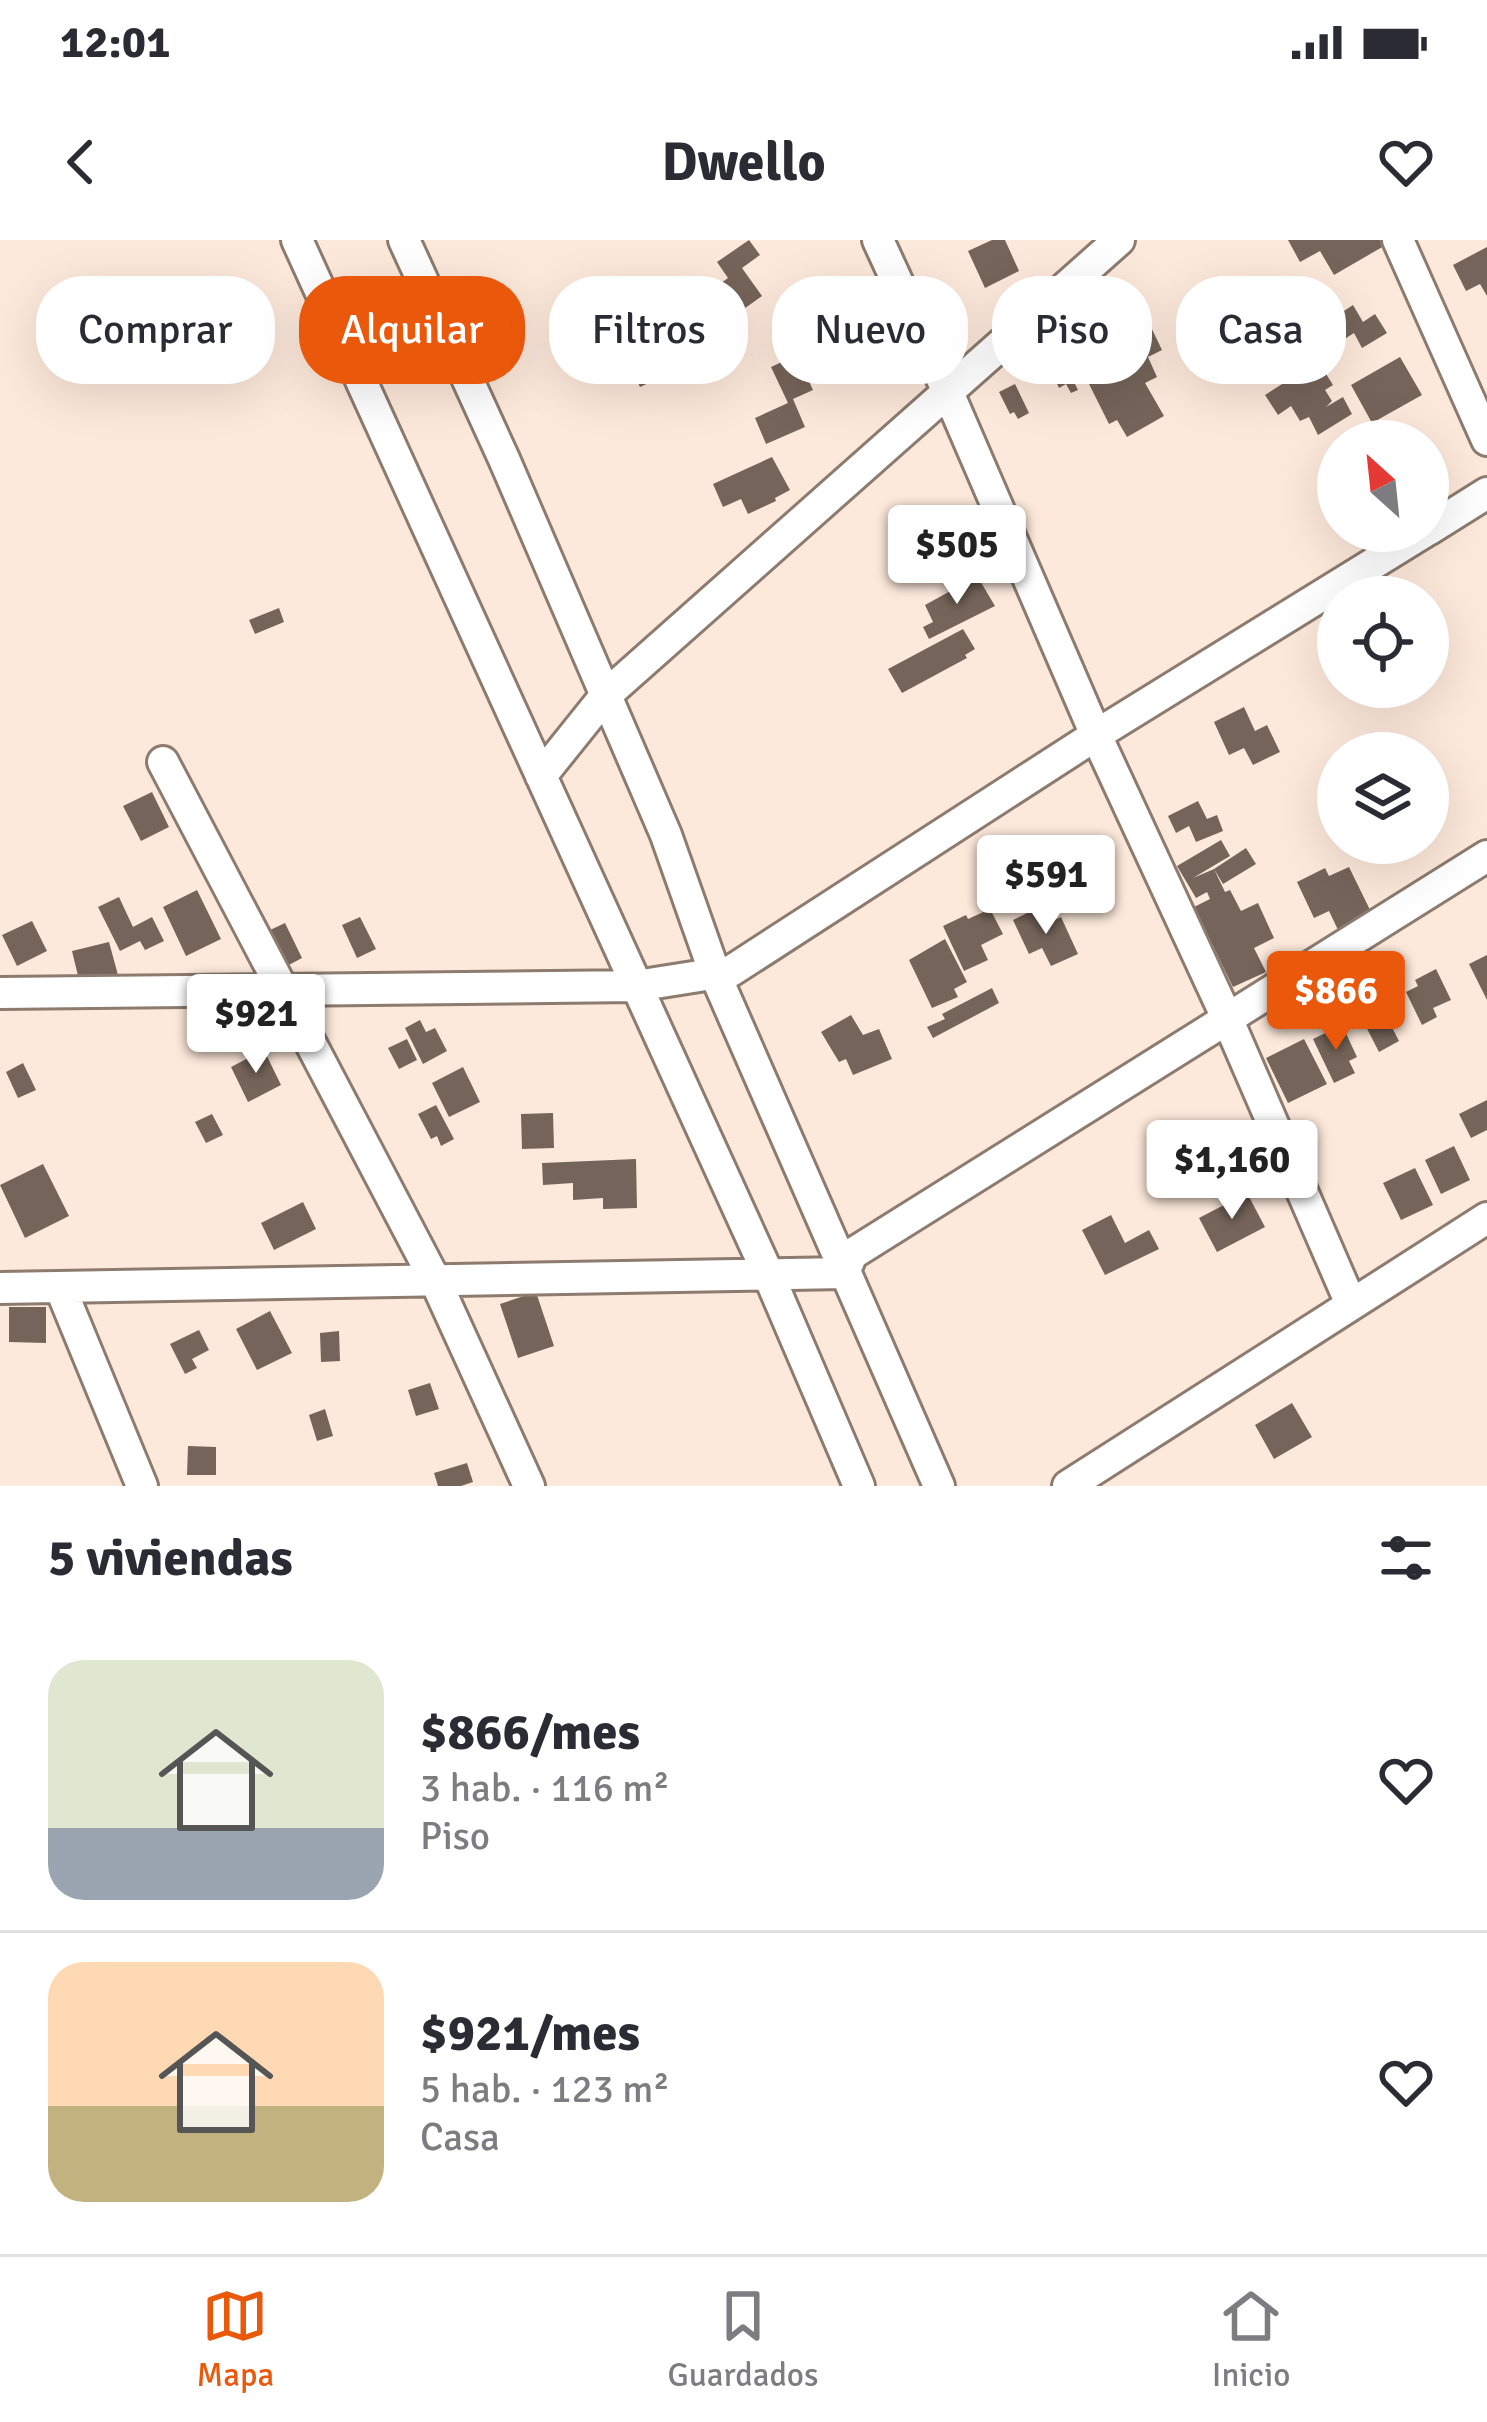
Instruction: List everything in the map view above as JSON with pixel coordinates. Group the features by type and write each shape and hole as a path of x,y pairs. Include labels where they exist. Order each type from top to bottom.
{"street":[{"path":"297,240 769,1276 859,1486"},
{"path":"404,240 606,695 666,835 715,974 939,1486"},
{"path":"878,240 1351,1304"},
{"path":"541,776 606,695 1119,240"},
{"path":"1398,240 1487,440"},
{"path":"1449,516 1487,493"},
{"path":"0,993 636,986 731,971 1392,552"},
{"path":"163,762 435,1280 530,1486"},
{"path":"844,1273 852,1254 1487,856"},
{"path":"1068,1486 1487,1218"},
{"path":"0,1288 844,1273"},
{"path":"60,1287 142,1486"}],"building":[{"path":"749,240 760,255 742,268 748,276 727,276 717,262"},
{"path":"992,240 1005,240 1019,271 992,276 992,284 985,288 968,251"},
{"path":"1288,240 1380,240 1384,246 1334,275 1320,251 1300,262"},
{"path":"1487,247 1487,296 1480,284 1466,291 1453,265"},
{"path":"748,276 762,296 748,306"},
{"path":"1353,305 1363,322 1375,314 1387,333 1362,348 1354,333 1346,338 1346,310"},
{"path":"1152,329 1162,350 1152,355"},
{"path":"1400,357 1422,395 1370,420 1351,385"},
{"path":"779,384 810,384 813,390 793,399 805,427 766,444 755,418 788,403"},
{"path":"1015,384 1029,413 1018,419 1014,412 1010,414 999,392"},
{"path":"1089,384 1146,384 1164,416 1127,437 1117,420 1109,424"},
{"path":"1282,384 1332,384 1325,390 1332,401 1326,407 1343,397 1352,414 1342,420 1317,420 1317,433 1309,417 1300,421 1291,406 1278,415 1265,395"},
{"path":"772,457 790,490 748,514 741,499 723,507 713,484"},
{"path":"979,579 995,606 929,639 923,627 933,622 925,605"},
{"path":"279,608 284,622 255,634 249,620"},
{"path":"963,629 975,649 967,658 902,693 888,669"},
{"path":"1244,707 1255,731 1267,725 1280,752 1253,765 1244,748 1229,755 1214,722"},
{"path":"152,792 169,827 141,841 123,806"},
{"path":"1198,801 1207,819 1217,815 1223,831 1196,842 1189,826 1176,833 1168,816"},
{"path":"1221,840 1230,856 1193,878 1214,869 1241,911 1258,903 1274,938 1254,948 1266,972 1233,987 1194,907 1210,899 1207,892 1196,898 1177,866"},
{"path":"1246,848 1256,864 1223,884 1214,869"},
{"path":"1349,867 1373,916 1339,932 1329,911 1314,918 1297,882 1325,868 1329,876"},
{"path":"197,890 221,939 186,956 163,907"},
{"path":"119,897 133,927 152,917 164,941 145,950 140,941 120,951 98,907"},
{"path":"990,909 1003,934 981,945 988,960 964,971 943,926"},
{"path":"1035,909 1043,925 1061,917 1078,954 1051,966 1042,948 1029,954 1013,920"},
{"path":"360,917 376,949 357,958 342,925"},
{"path":"32,921 47,951 17,966 2,935"},
{"path":"285,923 302,958 285,967 268,931"},
{"path":"945,939 967,982 954,989 958,997 932,1008 909,960"},
{"path":"109,942 118,975 80,984 72,951"},
{"path":"1487,955 1487,1000 1469,964"},
{"path":"1436,969 1451,1000 1433,1008 1437,1017 1422,1025 1406,992 1418,986 1415,980"},
{"path":"992,988 999,1003 933,1038 927,1027 945,1019 942,1014"},
{"path":"1381,1006 1399,1041 1379,1052 1361,1017"},
{"path":"851,1015 863,1035 879,1029 892,1059 853,1075 846,1059 839,1062 821,1032"},
{"path":"420,1020 426,1032 435,1028 447,1051 423,1064 405,1028"},
{"path":"1342,1025 1357,1057 1349,1061 1355,1073 1334,1083 1313,1039"},
{"path":"407,1039 417,1060 399,1069 388,1048"},
{"path":"1304,1039 1327,1084 1288,1103 1266,1058"},
{"path":"264,1050 281,1085 248,1102 231,1067"},
{"path":"23,1063 36,1090 18,1098 6,1072"},
{"path":"463,1067 480,1102 449,1117 432,1083"},
{"path":"1487,1100 1487,1130 1471,1138 1459,1114"},
{"path":"436,1105 454,1139 441,1146 437,1136 431,1139 418,1114"},
{"path":"553,1113 554,1148 522,1149 521,1114"},
{"path":"212,1114 223,1135 206,1143 195,1122"},
{"path":"1454,1146 1470,1180 1441,1194 1425,1160"},
{"path":"636,1159 637,1208 603,1209 603,1198 573,1200 573,1183 543,1185 542,1163"},
{"path":"43,1164 69,1216 25,1238 0,1185"},
{"path":"1415,1168 1433,1205 1401,1220 1383,1183"},
{"path":"1247,1193 1265,1227 1217,1252 1199,1218"},
{"path":"303,1202 316,1229 274,1250 261,1223"},
{"path":"1111,1215 1125,1243 1149,1230 1159,1249 1105,1275 1082,1230"},
{"path":"536,1292 554,1346 518,1358 500,1304"},
{"path":"9,1307 46,1307 46,1343 9,1342"},
{"path":"270,1311 292,1353 257,1370 236,1329"},
{"path":"199,1330 209,1350 192,1359 197,1368 185,1374 170,1344"},
{"path":"339,1331 340,1361 321,1362 320,1333"},
{"path":"430,1383 439,1409 416,1416 408,1390"},
{"path":"1292,1403 1312,1437 1274,1459 1255,1425"},
{"path":"325,1409 333,1436 317,1441 309,1415"},
{"path":"188,1446 216,1447 216,1475 187,1475"},
{"path":"467,1463 473,1482 438,1486 434,1473"}]}
